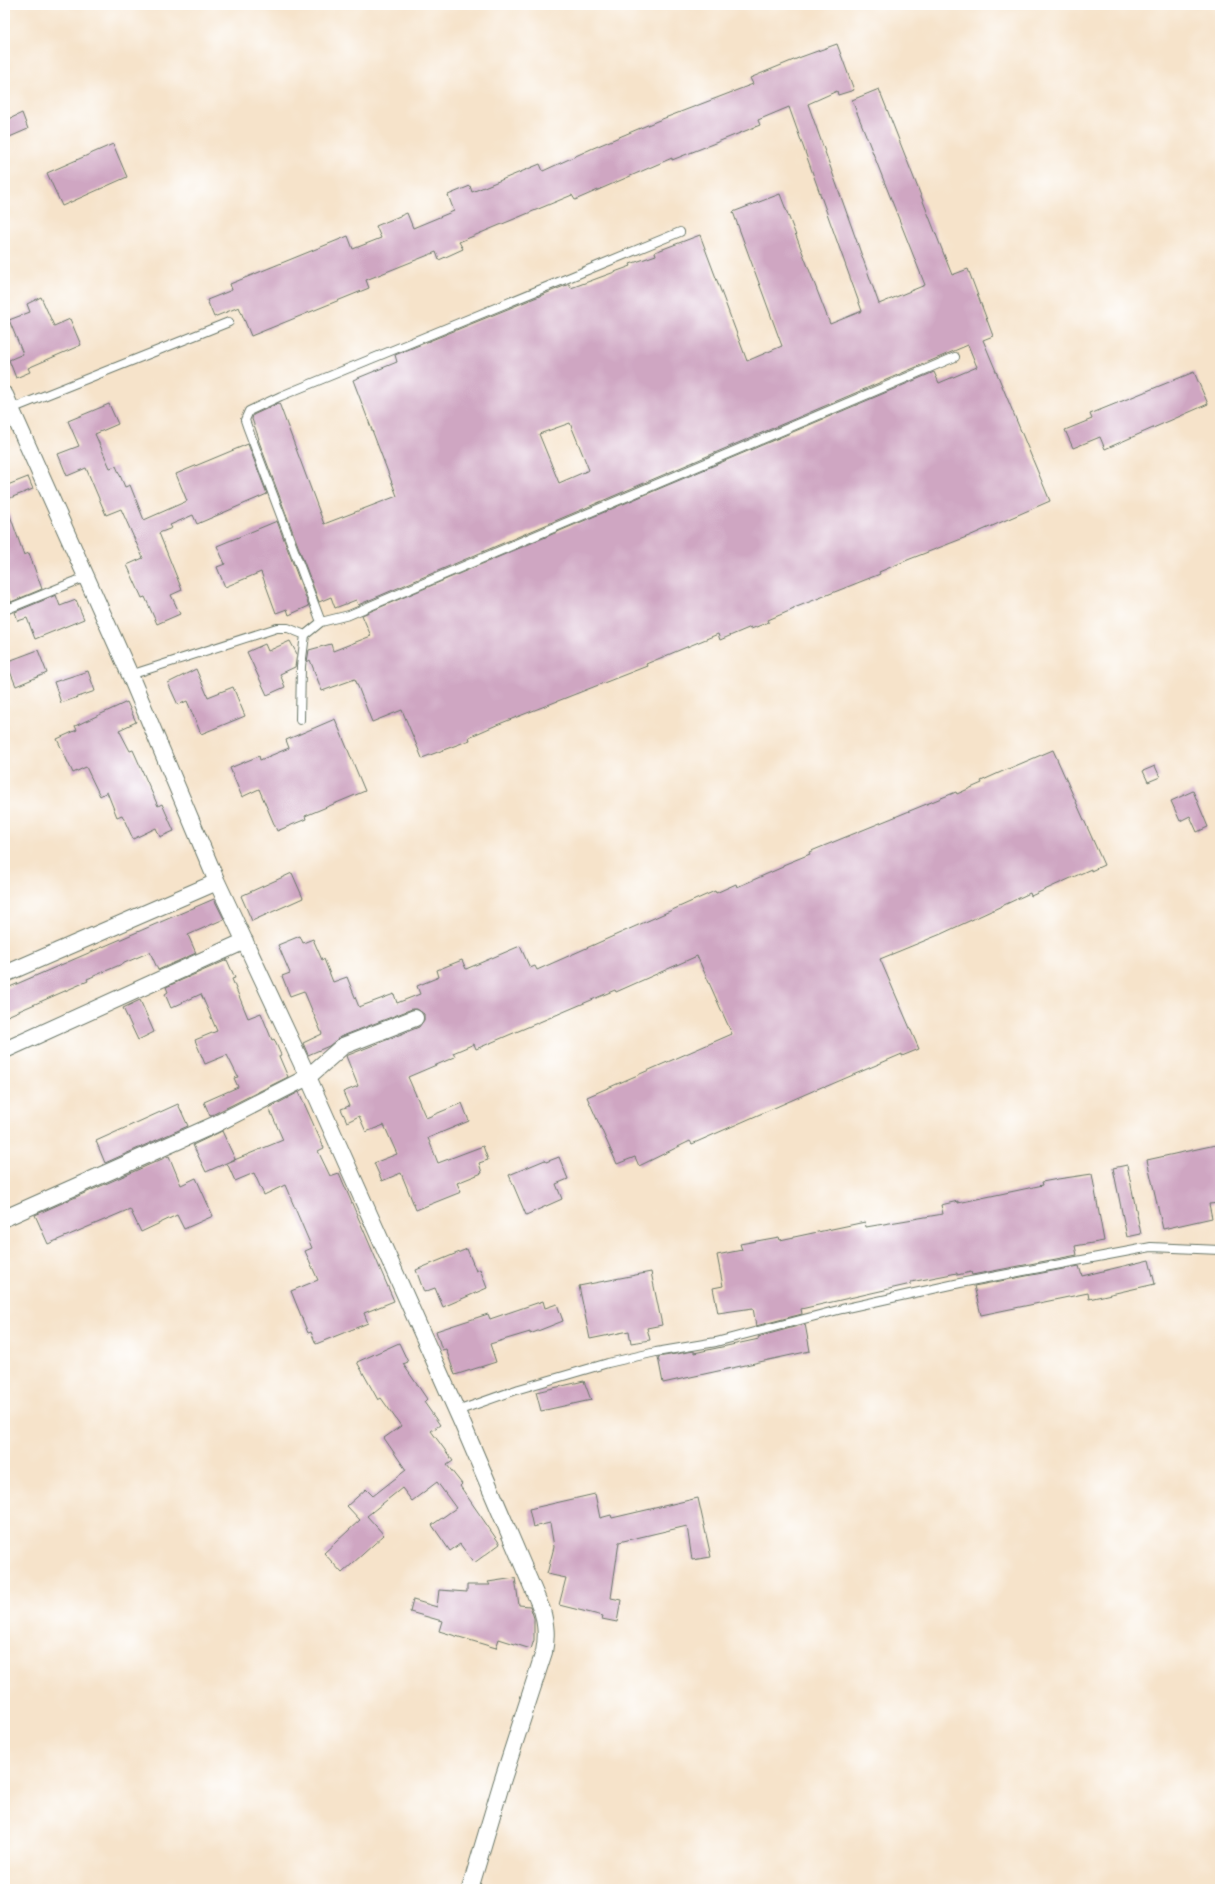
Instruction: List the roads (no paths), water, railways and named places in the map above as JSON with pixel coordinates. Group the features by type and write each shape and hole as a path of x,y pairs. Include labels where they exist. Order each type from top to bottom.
{"street":[{"path":"8,402 130,675 217,882 308,1077 457,1411 542,1610 546,1624 547,1636 544,1652 500,1785 470,1889"},
{"path":"5,974 217,882"},
{"path":"5,1050 245,941"},
{"path":"5,1218 214,1125 308,1077 343,1046 415,1018"}],"lane":[{"path":"321,622 247,426 246,420 249,411 281,396 680,232"},
{"path":"8,402 229,322"},
{"path":"300,720 301,666 305,635 321,622 349,615 955,358"},
{"path":"5,610 86,577"},
{"path":"130,675 277,628 288,628 305,635"},
{"path":"457,1411 519,1389 608,1363 656,1352 716,1342 842,1309 960,1283 1151,1247 1220,1250"}]}
